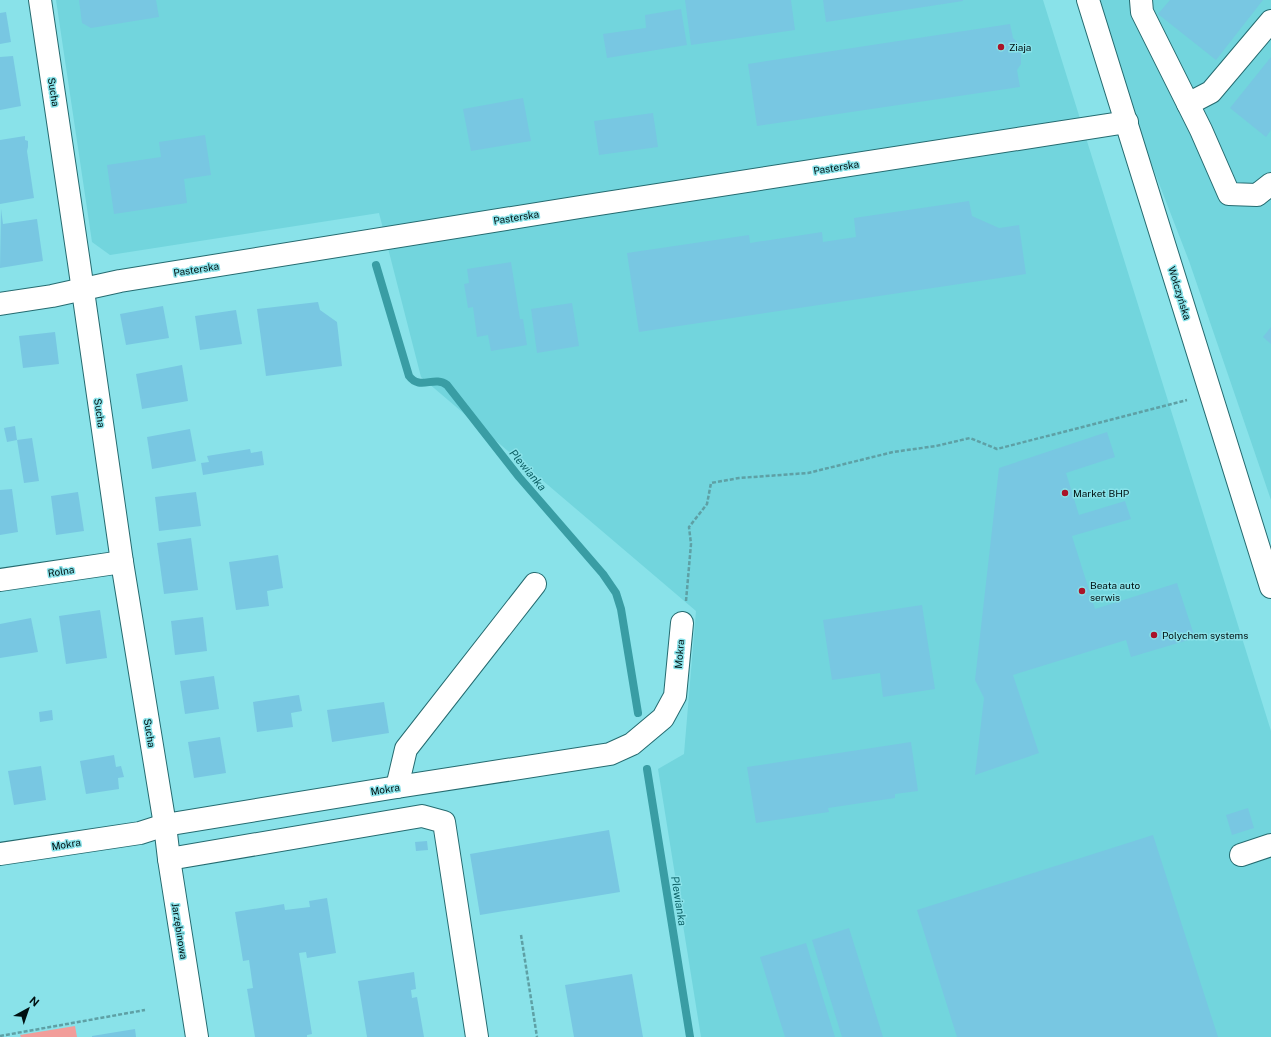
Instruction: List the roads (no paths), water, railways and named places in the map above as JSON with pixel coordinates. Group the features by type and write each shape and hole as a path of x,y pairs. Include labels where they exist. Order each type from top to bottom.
{"street":[{"name":"Sucha","path":"40,0 122,562 165,825"},
{"path":"1141,0 1142,12 1201,130 1229,194 1257,195 1271,184"},
{"name":"Wołczyńska","path":"1094,1 1127,122 1271,587"},
{"path":"1188,104 1211,92 1271,21"},
{"name":"Pasterska","path":"0,304 52,296 120,281 548,212 1127,122"},
{"name":"Rolna","path":"0,580 122,562"},
{"path":"397,787 406,749 535,584"},
{"name":"Mokra","path":"0,854 140,833 165,825 610,754 632,744 663,718 675,696 682,623"},
{"path":"169,859 422,816 444,822 477,1037"},
{"name":"Jarzębinowa","path":"165,825 197,1037"},
{"path":"1241,856 1271,845"}],"waterway":[{"name":"Plewianka","path":"376,265 409,376 413,380 422,383 437,381 447,385 519,477 603,574 616,593 621,609 638,713"},
{"name":"Plewianka","path":"647,769 690,1037"}],"place":[{"name":"Ziaja","path":"1001,47"},
{"name":"Market BHP","path":"1065,493"},
{"name":"Beata auto serwis","path":"1082,591"},
{"name":"Polychem systems","path":"1154,635"}]}
